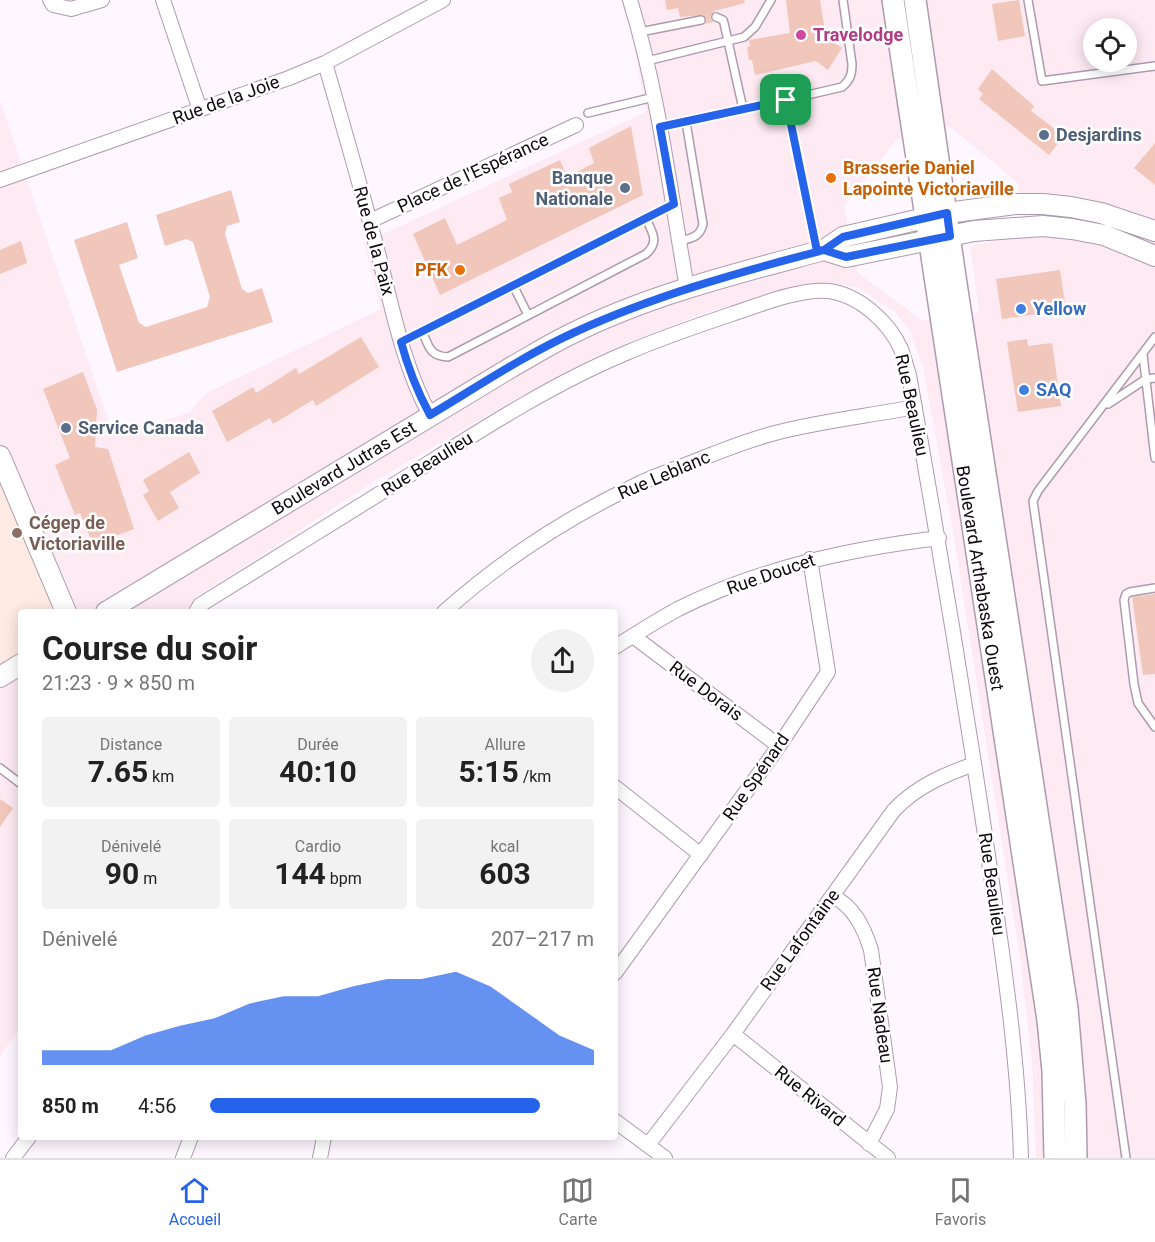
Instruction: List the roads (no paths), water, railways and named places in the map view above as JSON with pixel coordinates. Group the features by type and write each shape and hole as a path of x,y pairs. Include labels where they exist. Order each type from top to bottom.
{"main road":[{"name":"Boulevard Arthabaska Ouest","path":"893,0 1048,1020 1053,1071 1055,1158"},
{"name":"Boulevard Arthabaska Ouest","path":"915,0 1067,1008 1076,1104 1076,1158"},
{"name":"Boulevard Jutras Est","path":"111,609 515,365 572,334 626,310 687,288 820,250 843,237 947,213 1015,204 1043,204 1101,213 1155,231"},
{"name":"Boulevard Jutras Est","path":"820,250 846,257 974,231 1018,227 1072,229 1110,237 1155,256"},
{"path":"0,456 65,609"},
{"path":"0,677 18,666"}],"street":[{"path":"50,0 53,5 71,9 102,0"},
{"path":"163,0 200,110"},
{"name":"Rue de la Joie","path":"0,180 200,110 325,63 443,0"},
{"path":"630,0 647,61 687,288"},
{"name":"Rue de la Paix","path":"325,63 370,221 408,368 430,415"},
{"name":"Place de l'Espérance","path":"370,221 576,124"},
{"name":"Rue Beaulieu","path":"198,609 200,605 440,456 578,376 626,353 684,330 793,296 827,291 843,294 873,312 888,327 901,349 909,375 939,538 1008,987 1019,1101 1021,1158"},
{"name":"Rue Leblanc","path":"448,609 492,571 540,539 587,510 640,483 738,444 774,433 915,407"},
{"name":"Rue Doucet","path":"618,645 679,609 725,589 810,559 878,546 939,538"},
{"name":"Rue Spénard","path":"620,955 701,855 828,672 810,559"},
{"name":"Rue Dorais","path":"633,636 778,746"},
{"name":"Rue Lafontaine","path":"648,1145 733,1034 894,810 905,798 938,778 974,764"},
{"path":"618,789 701,855"},
{"name":"Rue Nadeau","path":"832,896 852,911 864,929 871,950 890,1087 887,1109 869,1144"},
{"name":"Rue Rivard","path":"733,1034 888,1158"},
{"path":"618,1123 665,1158"},
{"path":"14,1158 27,1140"},
{"path":"183,1158 190,1140"},
{"path":"320,1158 323,1140"}],"lane":[{"path":"647,61 744,37 750,33 771,0"},
{"path":"660,127 842,87 852,74 843,0"},
{"path":"1028,0 1042,81 1155,66"},
{"path":"716,17 723,20 743,109"},
{"path":"640,32 701,20"},
{"path":"588,113 654,97"},
{"path":"786,100 820,250"},
{"path":"680,241 699,234 703,224 686,122"},
{"path":"401,342 674,204"},
{"path":"422,331 431,351 438,357 448,357 646,254 653,248 655,239 646,218"},
{"path":"513,285 528,315"},
{"path":"1126,1158 1034,501 1038,491 1155,337"},
{"path":"1143,355 1155,458"},
{"path":"1104,406 1146,379 1155,378"},
{"path":"1155,588 1130,592 1126,594 1124,600 1138,703 1155,727"},
{"path":"0,768 18,782"}],"place":[{"name":"Travelodge","path":"801,35"},
{"name":"Desjardins","path":"1044,135"},
{"name":"Brasserie Daniel Lapointe Victoriaville","path":"831,178"},
{"name":"Banque Nationale","path":"625,188"},
{"name":"PFK","path":"460,270"},
{"name":"Yellow","path":"1021,309"},
{"name":"SAQ","path":"1024,390"},
{"name":"Service Canada","path":"66,428"},
{"name":"Cégep de Victoriaville","path":"17,533"}]}
